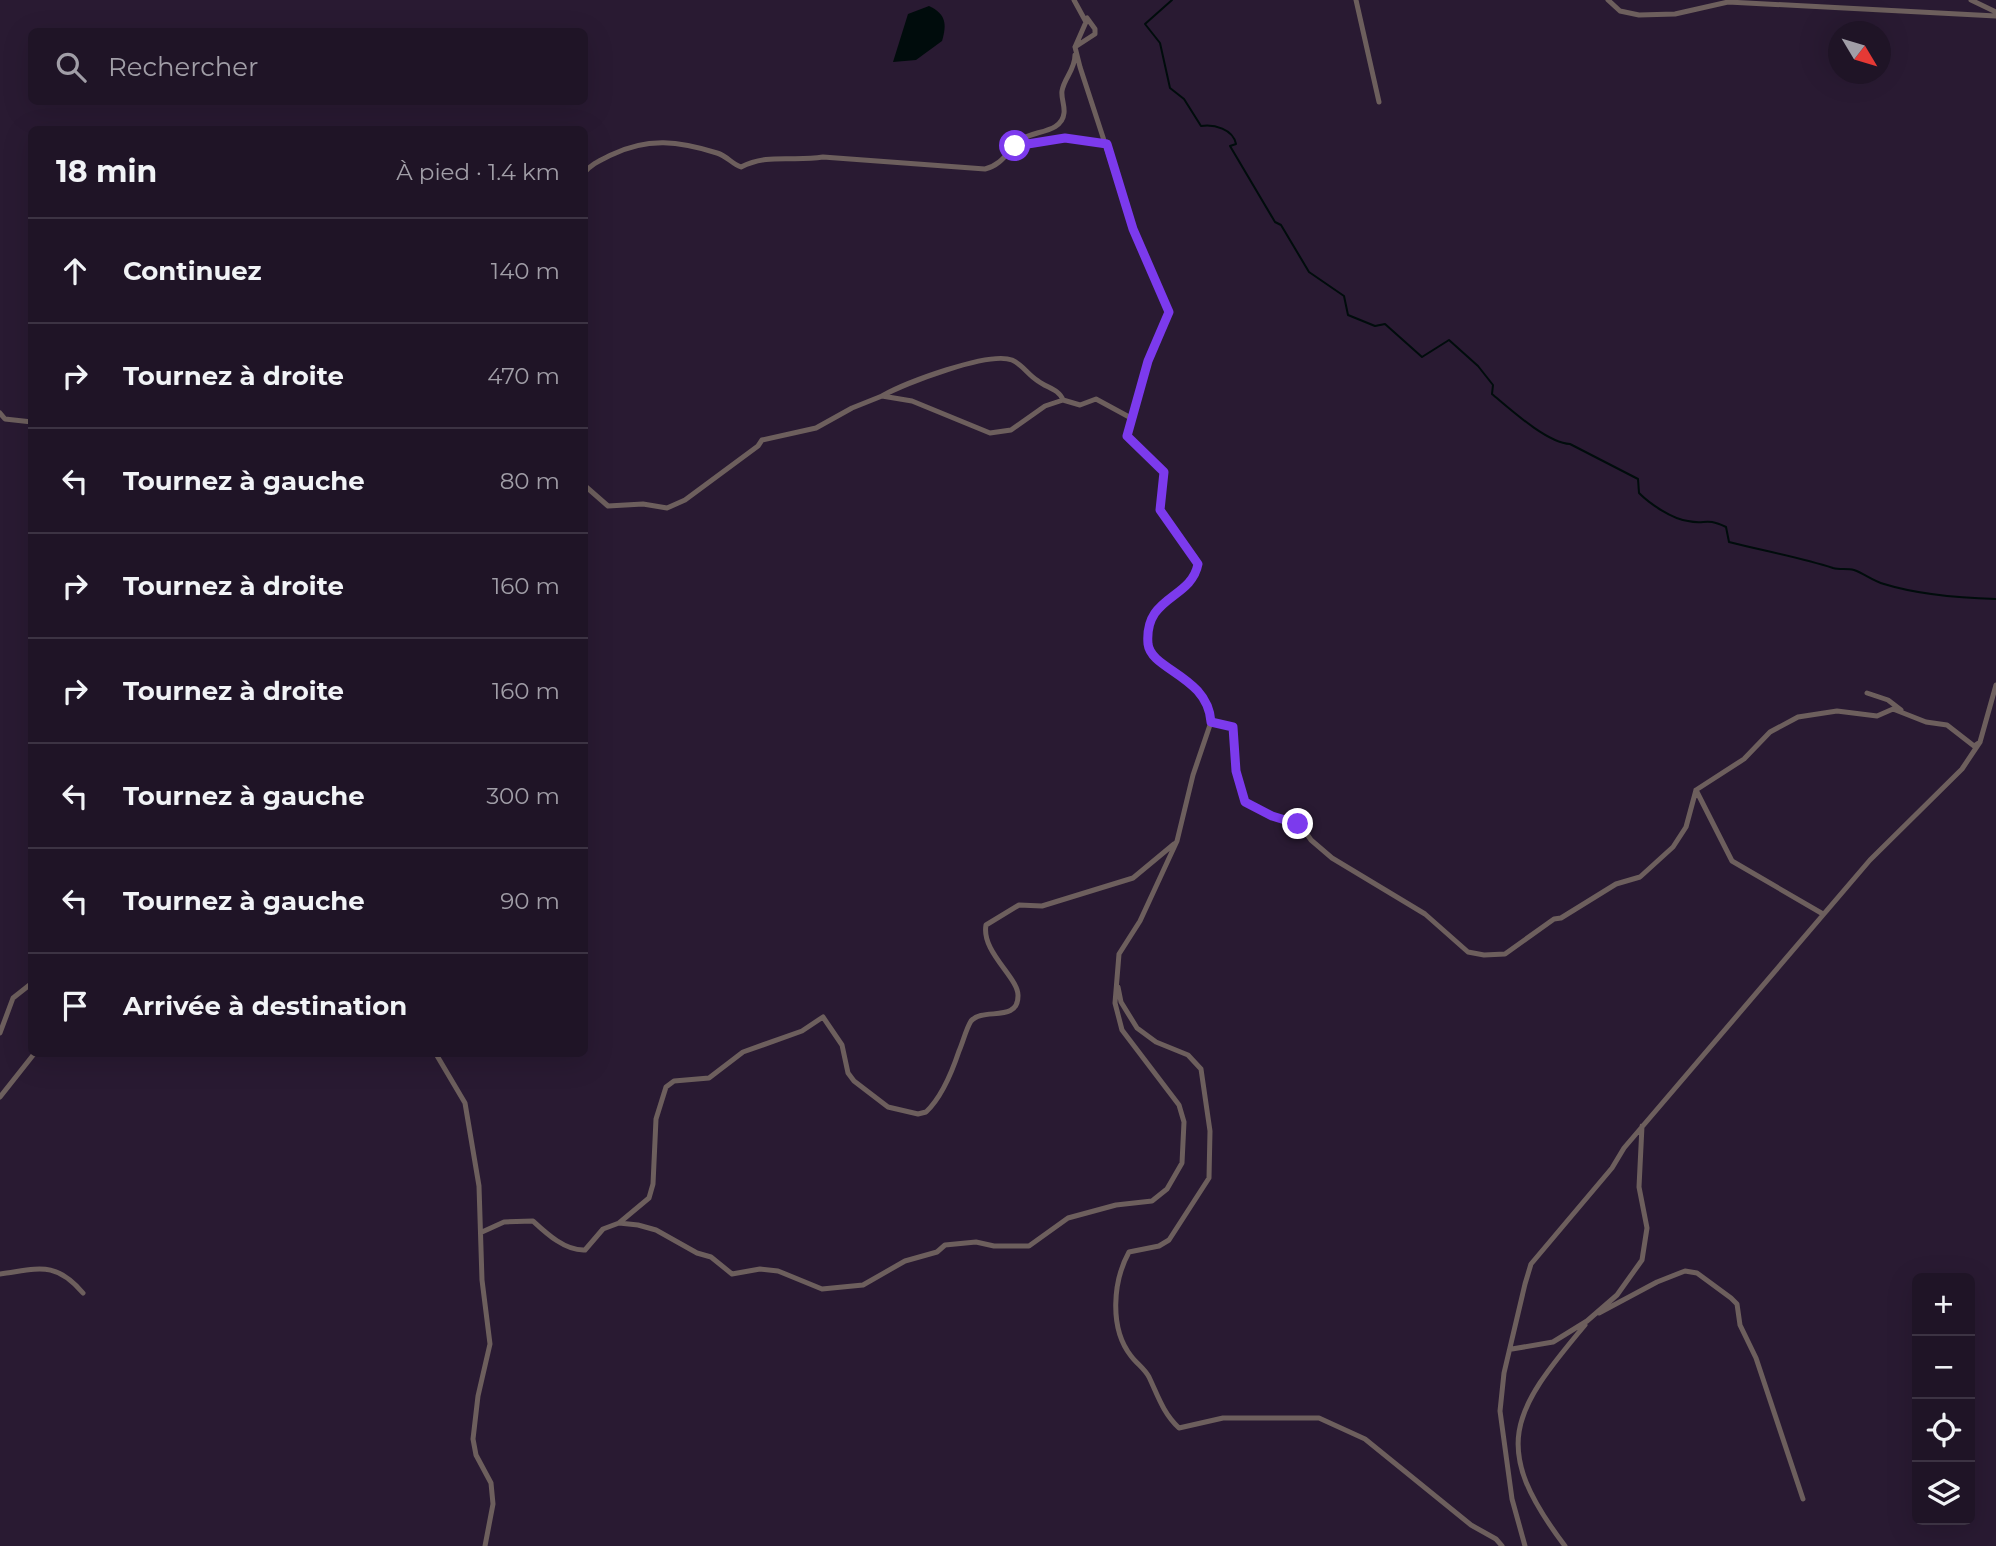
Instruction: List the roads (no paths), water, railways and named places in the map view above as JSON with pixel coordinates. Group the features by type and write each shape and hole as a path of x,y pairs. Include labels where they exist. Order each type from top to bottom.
{"street":[{"path":"1074,0 1093,24 1095,34 1075,48"},
{"path":"1356,0 1379,102"},
{"path":"1608,0 1620,11 1639,15 1675,14 1703,5 1778,3 1887,13 1996,14"},
{"path":"1703,5 1709,0"},
{"path":"1972,0 1996,14"},
{"path":"588,170 600,160 635,144 646,142 677,144 717,153 741,167 765,157 801,160 823,157 974,169 994,167 1024,138 1051,129 1063,117 1062,92 1072,74 1075,48 1086,26 1083,13"},
{"path":"619,1223 656,1230 711,1257 732,1274 760,1269 778,1271 822,1289 863,1285 905,1261 937,1252 945,1245 976,1242 994,1246 1029,1246 1068,1218 1116,1205 1152,1201 1167,1189 1182,1163 1184,1122 1179,1105 1122,1030 1115,1003 1119,954 1140,921 1177,841 1193,775 1211,722 1211,711 1195,687 1156,657 1149,648 1150,629 1159,606 1182,590 1195,574 1198,564 1160,510 1159,494 1165,475 1155,460 1128,437 1131,418 1152,349 1169,312 1133,229 1075,48"},
{"path":"1015,146 1065,138 1107,144"},
{"path":"588,488 608,506 643,504 667,508 715,479 755,449 762,440 816,428 852,408 953,368 1003,359 1024,367 1037,381 1059,394 1063,400"},
{"path":"882,396 912,401 990,433 1011,430 1033,412 1063,400 1080,405 1096,400 1131,418"},
{"path":"0,413 5,419 28,422"},
{"path":"1525,1546 1512,1499 1500,1411 1503,1382 1531,1264 1612,1168 1642,1126 1870,860 1962,769 1980,742 1996,685"},
{"path":"1867,693 1888,700 1901,710 1926,722 1954,729 1974,746 1980,742"},
{"path":"1211,722 1233,727 1239,790 1249,806 1300,824 1315,844 1332,858 1425,914 1465,950 1475,954 1505,954 1554,919 1561,918 1616,884 1640,877 1680,839 1696,790 1744,759 1770,732 1798,717 1838,711 1877,716 1893,709 1901,710"},
{"path":"1696,790 1729,859 1823,914"},
{"path":"482,1232 504,1222 533,1221 550,1236 579,1251 584,1250 603,1229 619,1223 649,1198 653,1184 656,1119 666,1087 674,1081 709,1078 743,1052 802,1031 823,1017 842,1045 848,1073 854,1081 876,1101 888,1107 918,1114 926,1112 951,1073 971,1022 978,1016 1007,1013 1018,999 1015,986 998,962 984,932 986,925 1019,905 1042,906 1133,878 1177,841"},
{"path":"1117,984 1121,1002 1137,1028 1156,1042 1188,1055 1201,1069 1210,1130 1209,1178 1169,1240 1159,1246 1129,1252 1115,1288 1119,1328 1129,1354 1147,1374 1169,1418 1179,1428 1223,1418 1319,1418 1365,1439 1471,1525 1496,1539 1502,1546"},
{"path":"0,1033 13,998 28,986"},
{"path":"0,1097 32,1057"},
{"path":"438,1057 465,1104 479,1186 482,1280 490,1345 478,1396 473,1439 477,1455 491,1483 493,1504 485,1546"},
{"path":"1599,1313 1634,1274 1645,1247 1647,1228 1639,1187 1642,1126"},
{"path":"0,1274 45,1266 71,1279 83,1293"},
{"path":"1511,1349 1553,1342 1599,1313 1657,1282 1685,1272 1697,1273 1737,1304 1740,1325 1760,1368 1803,1499"},
{"path":"1565,1546 1541,1514 1521,1475 1516,1440 1527,1401 1544,1373 1587,1321"}],"waterway":[{"path":"1172,0 1145,24 1160,43 1170,88 1184,99 1201,126 1217,127 1231,135 1236,144 1230,146 1275,222 1281,225 1309,272 1344,296 1348,315 1375,326 1385,324 1422,357 1449,340 1478,366 1493,385 1492,394 1529,424 1551,438 1570,444 1638,479 1639,493 1668,514 1682,520 1714,522 1726,527 1729,542 1833,568 1854,570 1880,583 1910,590 1996,599"}]}
